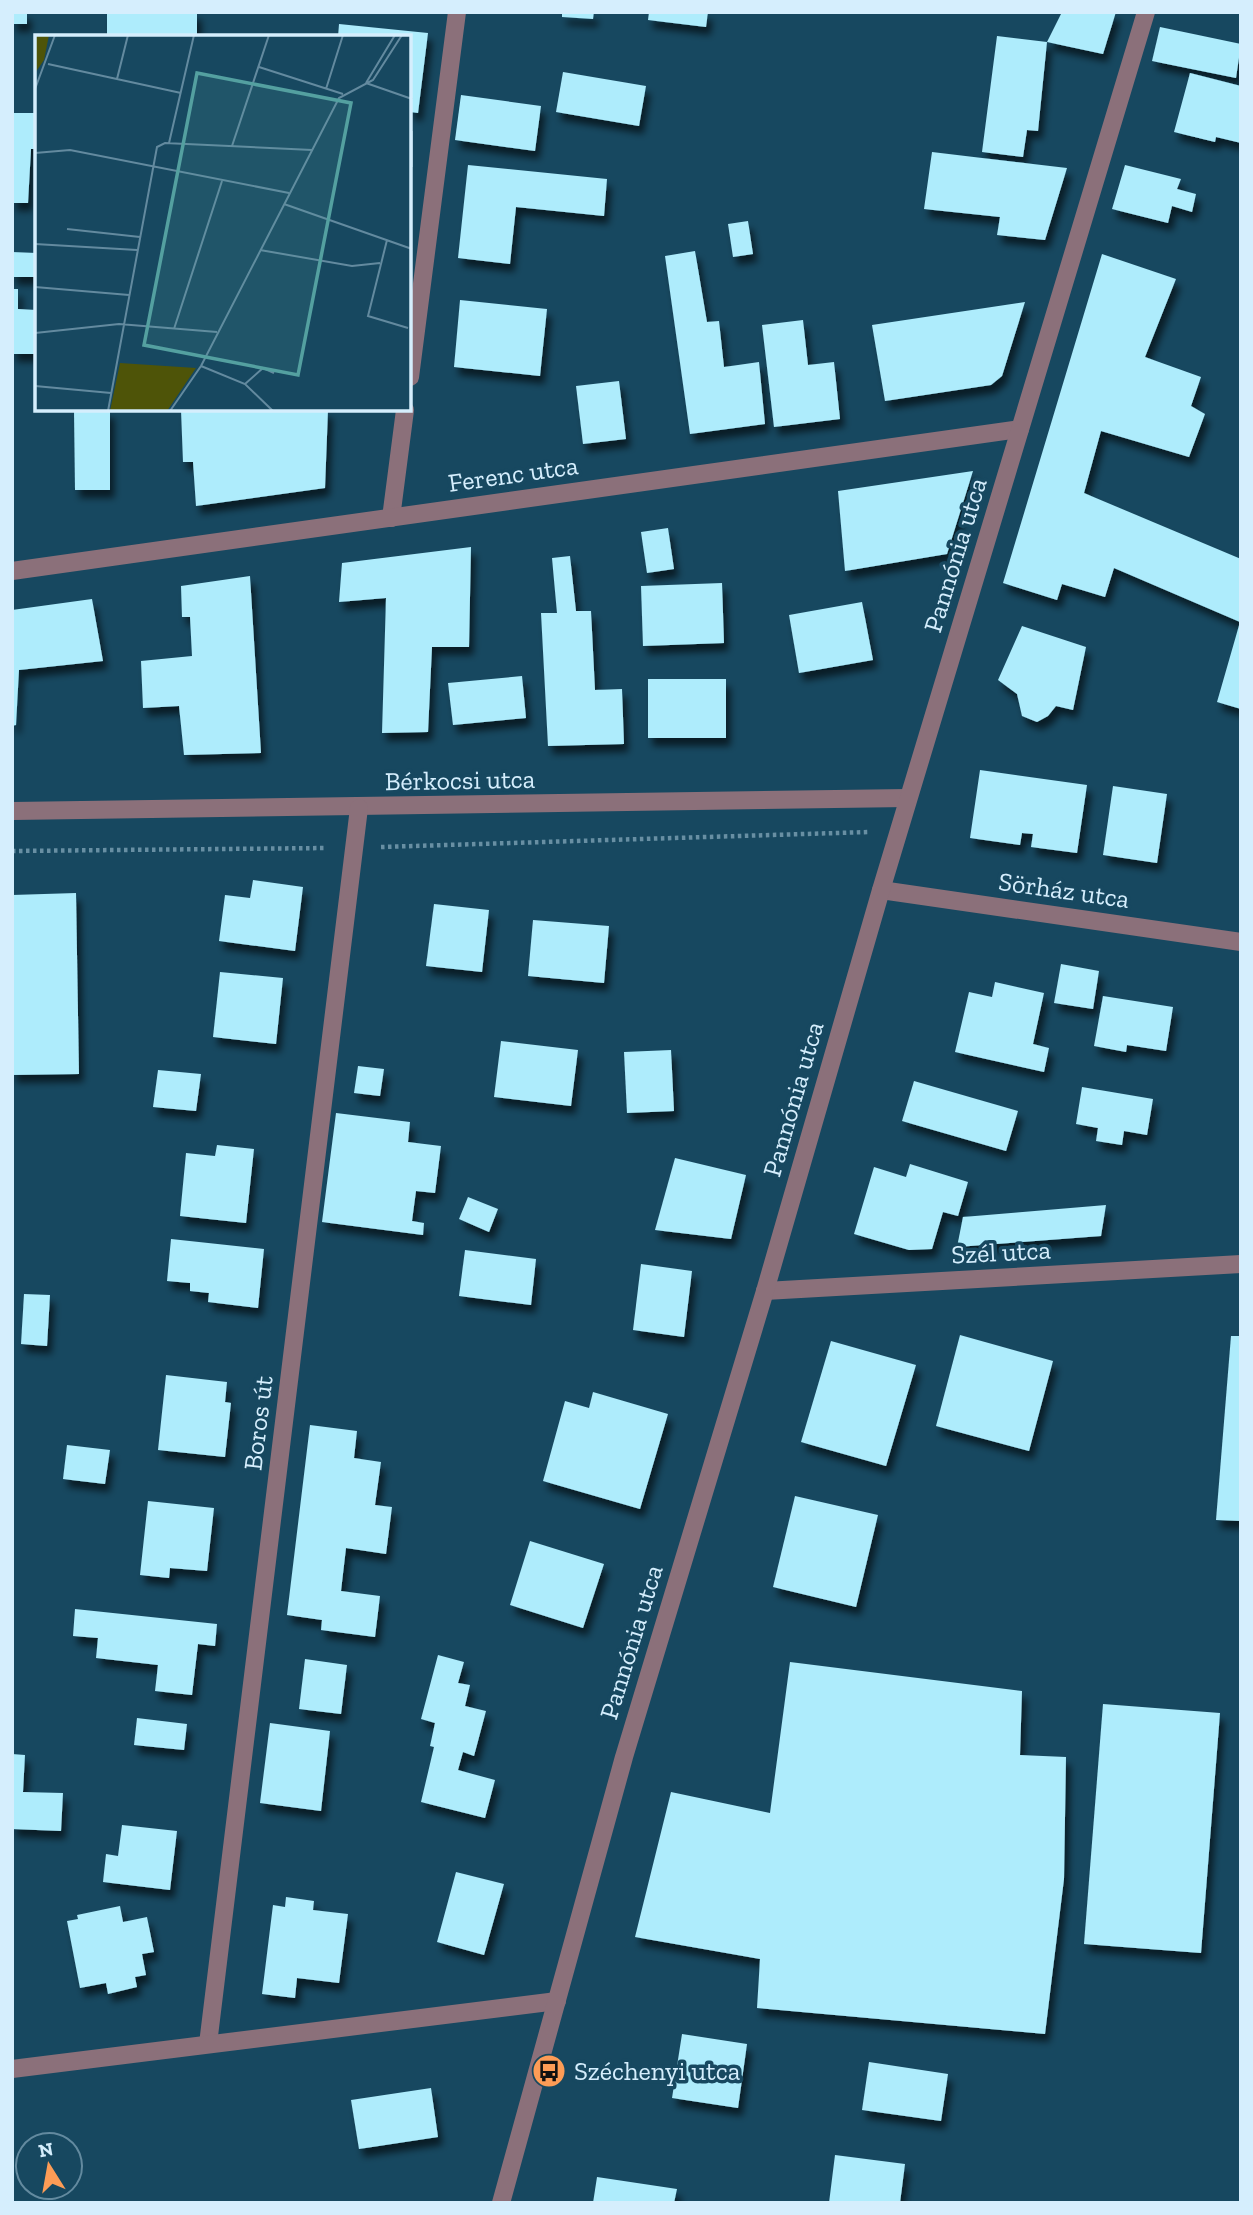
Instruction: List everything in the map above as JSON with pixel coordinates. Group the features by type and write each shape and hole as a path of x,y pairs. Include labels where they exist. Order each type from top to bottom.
{"street":[{"path":"411,369 457,12"},
{"name":"Pannónia utca","path":"501,2203 624,1757 765,1291 898,831 1146,12"},
{"path":"391,518 405,411"},
{"name":"Ferenc utca","path":"12,572 1020,429"},
{"name":"Bérkocsi utca","path":"12,811 908,798"},
{"name":"Boros út","path":"208,2044 359,808"},
{"name":"Sörház utca","path":"881,890 1241,942"},
{"name":"Szél utca","path":"765,1291 1241,1264"},
{"path":"12,2069 557,2001"}],"path":[{"path":"12,851 354,848 898,831"}],"building":[{"path":"12,12 27,12 27,24 12,24"},
{"path":"107,12 197,12 197,35 107,35"},
{"path":"562,12 594,12 593,19 562,17"},
{"path":"649,12 708,12 706,27 648,20"},
{"path":"1062,12 1116,12 1103,54 1047,42"},
{"path":"339,24 428,33 418,113 411,112 411,35 338,35"},
{"path":"1160,27 1241,44 1236,78 1152,61"},
{"path":"997,36 1047,42 1038,131 1027,130 1023,157 982,152"},
{"path":"563,72 646,86 639,126 556,112"},
{"path":"1190,73 1241,86 1241,143 1216,137 1215,142 1174,132"},
{"path":"461,95 541,106 535,151 455,140"},
{"path":"12,113 35,113 35,149 31,149 28,203 12,203"},
{"path":"932,152 1067,168 1045,240 997,235 1000,217 924,209"},
{"path":"468,165 607,179 604,216 516,207 510,264 458,258"},
{"path":"1125,165 1181,179 1177,189 1196,194 1192,212 1172,206 1168,223 1112,209"},
{"path":"748,221 753,254 733,257 728,224"},
{"path":"695,251 707,322 719,321 724,367 759,362 765,424 690,434 665,256"},
{"path":"12,252 35,253 35,277 12,277"},
{"path":"1102,254 1176,279 1145,357 1201,377 1191,406 1205,414 1189,457 1101,431 1084,493 1241,559 1241,709 1217,702 1240,622 1114,568 1105,597 1062,584 1057,600 1003,583"},
{"path":"12,289 18,289 18,309 35,310 35,354 12,354"},
{"path":"460,300 547,309 540,376 454,367"},
{"path":"1025,302 1002,376 991,385 885,401 872,325"},
{"path":"803,320 808,365 834,362 840,419 774,427 762,325"},
{"path":"619,381 626,439 583,444 576,386"},
{"path":"74,411 110,411 110,490 75,490"},
{"path":"181,411 328,411 325,488 196,506 193,462 183,462"},
{"path":"973,471 947,554 845,571 838,491"},
{"path":"668,528 674,569 647,573 641,532"},
{"path":"471,547 469,647 432,647 428,732 382,733 386,598 339,602 342,563"},
{"path":"570,556 576,611 591,611 595,690 622,689 624,744 548,746 541,613 557,613 552,558"},
{"path":"250,576 261,753 184,755 179,706 143,708 141,661 192,656 190,617 182,617 181,586"},
{"path":"722,583 724,643 643,646 641,586"},
{"path":"92,599 103,661 19,670 16,725 12,726 12,610"},
{"path":"862,602 873,660 799,673 789,615"},
{"path":"1022,626 1086,647 1073,710 1056,706 1048,716 1037,722 1022,716 1017,694 998,680"},
{"path":"522,676 526,718 453,725 448,683"},
{"path":"648,679 726,679 726,738 648,738"},
{"path":"980,770 1087,785 1077,853 1031,847 1033,834 1022,833 1020,845 970,838"},
{"path":"1113,786 1167,794 1157,863 1103,855"},
{"path":"253,880 303,887 295,951 219,941 225,895 250,898"},
{"path":"76,893 79,1074 12,1075 12,895"},
{"path":"434,904 489,910 482,972 426,966"},
{"path":"533,920 609,926 604,983 528,976"},
{"path":"1061,964 1099,971 1093,1009 1054,1003"},
{"path":"220,972 283,978 276,1044 213,1037"},
{"path":"995,982 1044,993 1033,1044 1049,1048 1044,1072 955,1052 969,992 992,997"},
{"path":"1103,996 1173,1007 1166,1051 1127,1045 1126,1052 1094,1046"},
{"path":"501,1041 578,1050 571,1106 494,1097"},
{"path":"671,1050 674,1111 627,1113 624,1052"},
{"path":"358,1066 384,1069 380,1096 354,1093"},
{"path":"158,1070 201,1074 196,1111 153,1107"},
{"path":"914,1081 1018,1111 1006,1151 902,1121"},
{"path":"1082,1087 1153,1099 1147,1135 1124,1131 1122,1145 1096,1141 1098,1128 1076,1124"},
{"path":"336,1113 410,1122 408,1142 441,1146 435,1193 416,1191 412,1221 424,1223 423,1235 322,1222"},
{"path":"217,1145 254,1149 246,1223 180,1216 186,1153 215,1156"},
{"path":"675,1158 746,1175 731,1239 655,1230"},
{"path":"910,1164 968,1182 958,1216 943,1212 932,1249 909,1250 854,1234 874,1167 906,1177"},
{"path":"468,1197 498,1209 489,1232 459,1219"},
{"path":"1106,1205 1101,1236 957,1247 963,1217"},
{"path":"171,1239 264,1249 258,1308 208,1302 209,1293 190,1291 190,1283 167,1281"},
{"path":"465,1250 536,1259 531,1305 459,1296"},
{"path":"641,1264 692,1271 684,1337 633,1330"},
{"path":"24,1294 50,1295 47,1346 21,1344"},
{"path":"960,1335 1053,1361 1029,1451 936,1426"},
{"path":"1231,1336 1241,1336 1241,1521 1216,1520"},
{"path":"831,1341 916,1365 886,1466 801,1442"},
{"path":"166,1375 227,1382 225,1402 231,1403 225,1457 158,1450"},
{"path":"593,1392 668,1414 640,1509 543,1481 565,1401 589,1408"},
{"path":"310,1425 357,1431 354,1458 381,1462 375,1505 392,1507 386,1554 346,1548 341,1591 380,1596 375,1637 321,1630 322,1620 287,1615"},
{"path":"67,1445 110,1450 105,1484 63,1479"},
{"path":"795,1496 878,1515 856,1607 773,1587"},
{"path":"148,1501 214,1508 207,1571 170,1568 169,1578 140,1575"},
{"path":"530,1541 604,1564 583,1628 510,1605"},
{"path":"75,1609 217,1624 215,1646 198,1644 192,1695 155,1691 158,1665 96,1658 98,1638 73,1636"},
{"path":"438,1655 464,1662 458,1683 470,1685 465,1706 486,1711 474,1756 463,1752 458,1770 495,1780 485,1818 421,1802 434,1747 430,1746 435,1723 421,1719"},
{"path":"305,1659 347,1665 341,1714 299,1709"},
{"path":"790,1662 1022,1691 1020,1755 1066,1757 1064,1879 1045,2034 757,2008 760,1959 635,1937 671,1792 770,1813"},
{"path":"1103,1704 1220,1713 1201,1953 1084,1944"},
{"path":"137,1718 187,1724 184,1750 134,1745"},
{"path":"270,1723 330,1731 321,1811 260,1803"},
{"path":"12,1754 25,1755 23,1792 63,1793 61,1831 12,1829"},
{"path":"122,1825 177,1831 170,1890 103,1882 106,1854 118,1856"},
{"path":"456,1872 504,1884 484,1955 437,1942"},
{"path":"286,1897 314,1901 313,1910 348,1914 339,1983 297,1978 295,1998 262,1994 273,1905 285,1907"},
{"path":"120,1906 123,1922 147,1917 154,1952 142,1954 146,1975 135,1977 137,1987 108,1994 106,1983 80,1988 67,1921 78,1919 77,1915"},
{"path":"682,2034 747,2044 738,2108 672,2098"},
{"path":"869,2062 948,2074 941,2121 862,2110"},
{"path":"431,2088 438,2137 359,2149 351,2100"},
{"path":"835,2155 905,2164 900,2203 829,2203"},
{"path":"597,2177 677,2189 674,2203 593,2203"}],"place":[{"name":"Széchenyi utca","path":"549,2071"}]}
